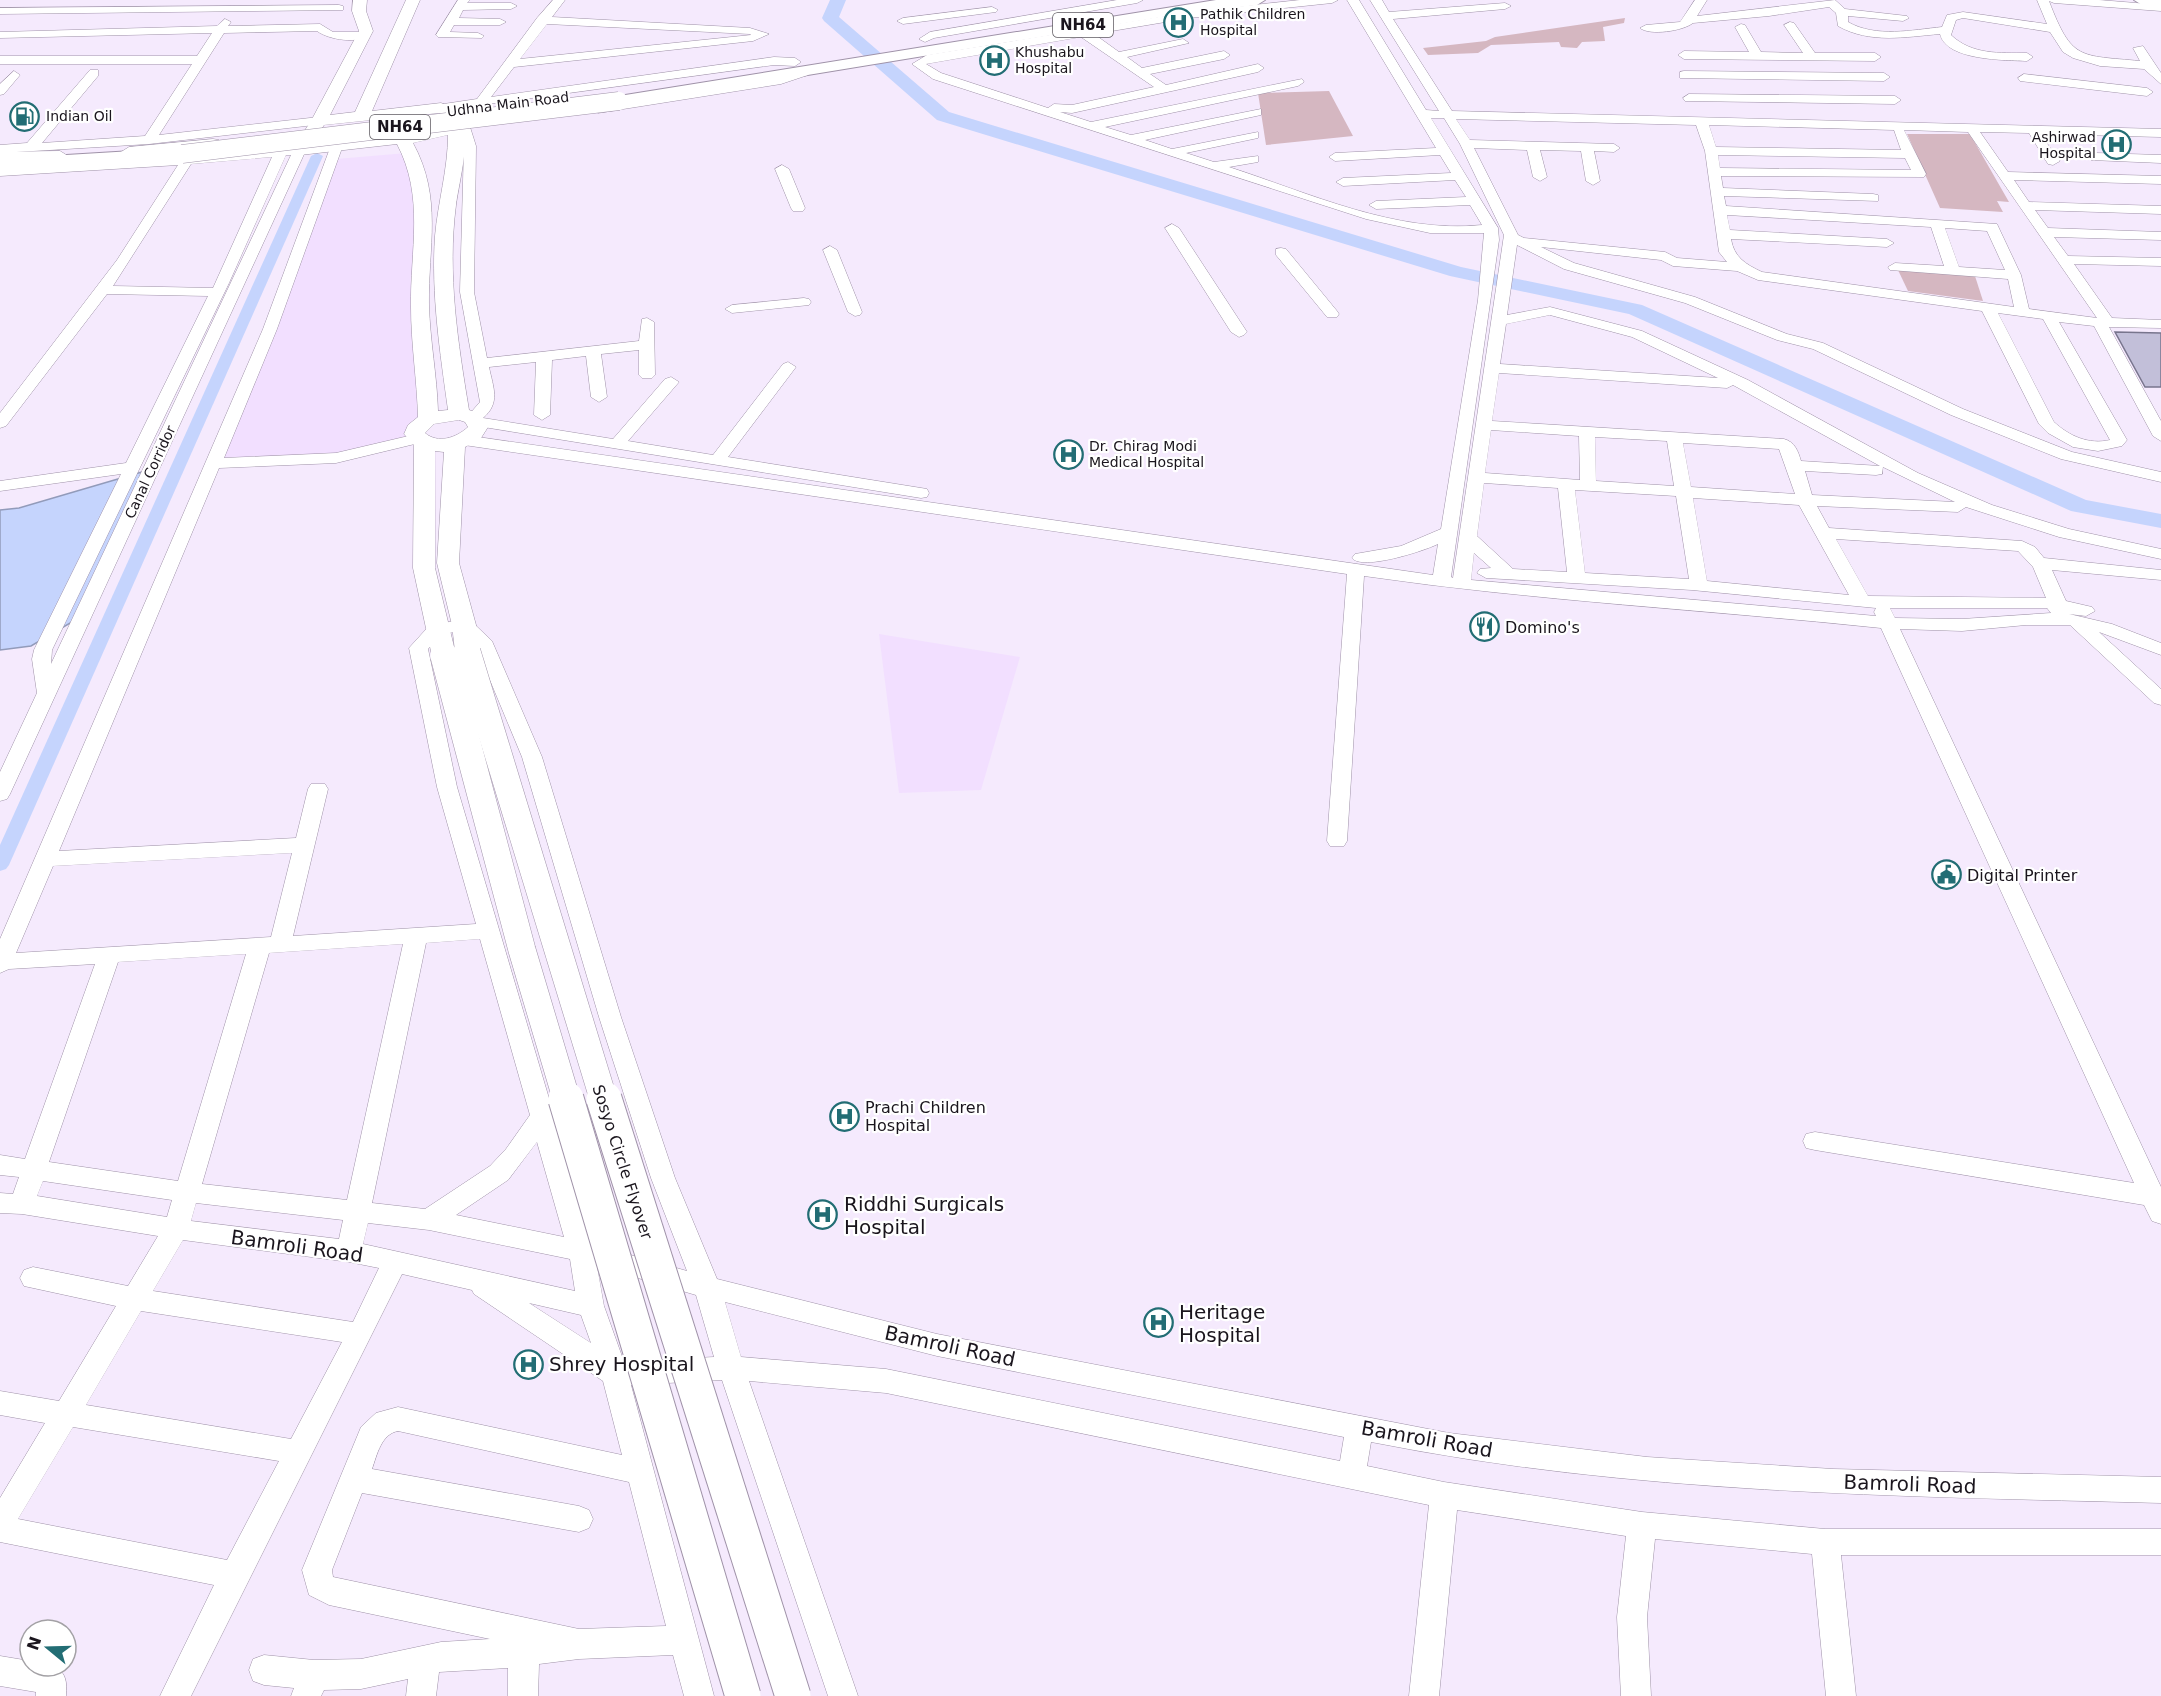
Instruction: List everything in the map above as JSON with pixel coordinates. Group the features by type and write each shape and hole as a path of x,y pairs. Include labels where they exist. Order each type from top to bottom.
{"highway":[{"name":"NH64","path":"907,48 925,39 1018,21 1171,0"},
{"name":"NH64","path":"0,159 181,152 614,97 907,48 1078,29 1257,0"},
{"path":"2142,0 2161,1"}],"main road":[{"path":"300,150 316,127 366,31 359,11 360,0"},
{"path":"361,117 413,0"},
{"path":"0,159 157,150 316,127 361,117 441,108 454,114 458,127 452,186 446,212 444,294 470,418 476,432 459,442 420,441"},
{"path":"300,150 403,140 436,135 458,127"},
{"path":"403,140 416,165 425,204 420,304 428,390 428,419"},
{"path":"453,641 424,568 420,441 415,429 428,419 470,418"},
{"path":"459,442 448,563 453,641 522,950 742,1696"},
{"name":"Sosyo Circle Flyover","path":"453,641 550,930 793,1696"}],"street":[{"path":"2,13 15,0"},
{"path":"481,102 510,64 539,18 559,0"},
{"path":"981,0 901,16 1001,4 1018,21 1137,0"},
{"path":"1332,0 1078,29 920,60 918,64 937,76 1378,218 1444,232 1492,234"},
{"path":"1353,0 1476,201 1492,234 1493,301 1499,321 1462,578"},
{"path":"1376,0 1466,144 1511,238 1546,257 1569,266 1690,300 1782,336 1818,346 1957,412 2067,456 2161,477"},
{"path":"1686,22 1701,0"},
{"path":"2043,0 2055,28 2070,52 2086,60 2148,66"},
{"path":"2054,0 2161,8"},
{"path":"1646,28 1769,13 1829,1 1842,12 1903,18"},
{"path":"478,36 443,36 462,3 507,15"},
{"path":"2,13 235,5 259,10 301,6 339,8"},
{"path":"149,140 235,5"},
{"path":"287,45 298,27 301,6"},
{"path":"1386,16 1505,6"},
{"path":"269,32 282,9"},
{"path":"245,33 259,10"},
{"path":"1842,12 1842,24 1865,34 1946,30"},
{"path":"450,21 507,15"},
{"path":"2004,21 2016,50 1966,51 1953,45 1945,36 1951,16 1955,15 2004,21 2055,28"},
{"path":"510,64 753,39 763,34 539,18"},
{"path":"1686,22 1698,45"},
{"path":"584,56 607,24"},
{"path":"1790,25 1811,56"},
{"path":"0,35 220,30 245,33 320,27 330,35 364,35"},
{"path":"1741,27 1756,56"},
{"path":"1078,29 1140,72 1183,107"},
{"path":"1714,172 1919,174 1907,154 1903,119 1865,34"},
{"path":"1116,56 1183,44"},
{"path":"1684,55 1698,45 1756,56 1875,57"},
{"path":"2139,48 2148,66 2161,80"},
{"path":"1140,72 1224,55"},
{"path":"932,58 943,70 1058,109 1072,109 1258,68"},
{"path":"0,60 199,60"},
{"path":"2086,60 2089,86"},
{"path":"441,108 774,61 802,67"},
{"path":"470,418 486,408 488,402 467,292 470,146 458,127 653,102 782,80 802,67"},
{"path":"31,147 94,73"},
{"path":"0,91 14,75"},
{"path":"1684,75 1884,77"},
{"path":"2024,78 2147,92"},
{"path":"1092,126 1298,82"},
{"path":"1689,98 1903,119 2161,133"},
{"path":"1134,139 1257,112"},
{"path":"1425,118 1704,126 1903,119 1974,133 2161,138"},
{"path":"1704,126 1711,151 1726,252 1740,267 1758,276 2104,323 2161,324"},
{"path":"0,149 316,127"},
{"path":"1974,133 2044,232 2104,323 2161,436"},
{"path":"1175,152 1253,135"},
{"path":"2034,135 2053,161"},
{"path":"2084,136 2111,179"},
{"path":"1466,144 1614,148"},
{"path":"1533,147 1540,177"},
{"path":"336,148 270,329 43,859 1,963 489,931"},
{"path":"1587,148 1593,181"},
{"path":"0,172 181,152 281,153 300,150"},
{"name":"Canal Corridor","path":"0,794 300,150"},
{"path":"1335,157 1446,151"},
{"path":"1711,151 1907,154"},
{"path":"0,423 104,290 157,213 181,152"},
{"path":"46,692 41,659 43,650 217,292 281,153"},
{"path":"2096,157 2161,159"},
{"path":"1214,166 1253,159"},
{"path":"782,169 798,208"},
{"path":"0,184 33,170"},
{"path":"1343,182 1461,176"},
{"path":"2004,176 2161,180"},
{"path":"1717,192 1873,198"},
{"path":"1376,205 1476,201"},
{"path":"2026,206 2161,210"},
{"path":"1720,210 1992,227 2014,276 2023,313"},
{"path":"1878,220 1895,267 1896,295"},
{"path":"1936,224 1953,270"},
{"path":"1172,228 1239,332"},
{"path":"2044,232 2161,236"},
{"path":"1723,234 1887,243"},
{"path":"1511,238 1546,244 1665,256 1674,262 1740,267"},
{"path":"1441,576 1493,301 1511,238"},
{"path":"830,250 855,312"},
{"path":"1281,252 1332,314"},
{"path":"2062,260 2161,262"},
{"path":"1895,267 2014,276"},
{"path":"104,290 217,292"},
{"path":"732,309 804,302"},
{"path":"1988,308 2054,432 2081,444 2104,446 2116,443 2119,440 2048,316"},
{"path":"1499,321 1550,311 1637,334 1742,383 1912,477 1986,509 2065,533 2161,554"},
{"path":"646,375 647,322"},
{"path":"481,363 646,345"},
{"path":"593,351 599,397"},
{"path":"542,415 544,357"},
{"path":"717,460 788,367"},
{"path":"1492,368 1727,383"},
{"path":"617,444 671,382"},
{"path":"470,418 617,444 1358,564 1409,551 1431,543 1448,532"},
{"path":"1483,425 1777,442 1788,447 1805,500 1822,533 1877,609 2157,1205"},
{"path":"1587,431 1588,486"},
{"path":"1674,436 1699,586"},
{"path":"214,463 336,458 420,441"},
{"path":"459,442 1441,576 1877,609"},
{"path":"1794,466 1876,470"},
{"path":"0,486 133,467"},
{"path":"1478,478 1805,500 1958,507"},
{"path":"1566,484 1577,579"},
{"path":"1822,533 2013,544 2032,552 2065,615 2156,690"},
{"path":"1468,538 1509,575"},
{"path":"2038,563 2161,575"},
{"path":"1337,841 1358,564"},
{"path":"1462,578 1509,575 1699,586 1877,609 1962,625 2065,615 2161,635"},
{"path":"2065,615 2161,649"},
{"path":"699,1696 615,1374 591,1306 581,1251 447,787 418,648 453,641 483,641 532,757 610,1017 663,1178 707,1287 731,1368 843,1696"},
{"path":"0,1524 176,1229 304,845 318,789"},
{"path":"43,859 304,845"},
{"path":"349,1251 416,937"},
{"path":"11,1204 35,1169 110,955"},
{"path":"429,1220 499,1173 515,1156 542,1116"},
{"path":"1815,1141 2157,1205"},
{"name":"Bamroli Road","path":"0,1165 187,1192 429,1220 581,1251 707,1287 937,1345 1449,1445 1647,1470 1833,1482 2161,1490"},
{"name":"Bamroli Road","path":"11,1204 176,1229 349,1251 591,1306"},
{"path":"175,1696 234,1575 360,1334 395,1262"},
{"path":"33,1278 136,1299 360,1334"},
{"path":"474,1280 615,1374 731,1368 886,1381 1444,1495 1642,1525 1825,1542 2161,1542"},
{"path":"0,1403 297,1452"},
{"path":"579,1644 329,1590 319,1586 317,1570 371,1436 382,1423 398,1419 640,1472"},
{"path":"1351,1476 1360,1428"},
{"path":"355,1479 579,1519"},
{"path":"1424,1696 1444,1495"},
{"path":"1636,1696 1632,1617 1642,1525"},
{"path":"0,1529 234,1575"},
{"path":"1825,1542 1841,1696"},
{"path":"264,1670 310,1686 425,1660 524,1652 579,1644 684,1640"},
{"path":"523,1696 524,1652"},
{"path":"421,1696 425,1660"},
{"path":"0,1671 45,1678 52,1683 51,1696"}],"shaded area":[{"path":"1625,18 1624,23 1603,27 1605,41 1582,42 1577,48 1561,47 1559,42 1491,45 1478,53 1428,55 1423,48 1486,41 1495,37"},
{"path":"1329,91 1353,136 1266,145 1258,93"},
{"path":"1907,134 1970,134 2009,202 1997,201 2003,212 1940,208"},
{"path":"407,153 413,166 426,418 413,435 349,454 219,461 336,159"},
{"path":"1898,270 1975,276 1983,301 1908,291"},
{"path":"879,634 1020,657 981,790 899,793"}],"water":[{"path":"152,469 72,622 31,646 0,650 0,510 19,508"}],"building":[{"path":"2115,332 2161,333 2161,387 2145,387"}],"waterway":[{"path":"838,0 830,18 943,116 1457,272 1635,309 2080,506 2161,521"},
{"path":"0,865 317,156"}],"place":[{"name":"Pathik Children Hospital","path":"1179,22"},
{"name":"Khushabu Hospital","path":"994,60"},
{"name":"Indian Oil","path":"25,116"},
{"name":"Ashirwad Hospital","path":"2117,145"},
{"name":"Dr. Chirag Modi Medical Hospital","path":"1068,454"},
{"name":"Domino's","path":"1484,627"},
{"name":"Digital Printer","path":"1946,875"},
{"name":"Prachi Children Hospital","path":"844,1116"},
{"name":"Riddhi Surgicals Hospital","path":"823,1215"},
{"name":"Heritage Hospital","path":"1158,1323"},
{"name":"Shrey Hospital","path":"528,1364"}]}
